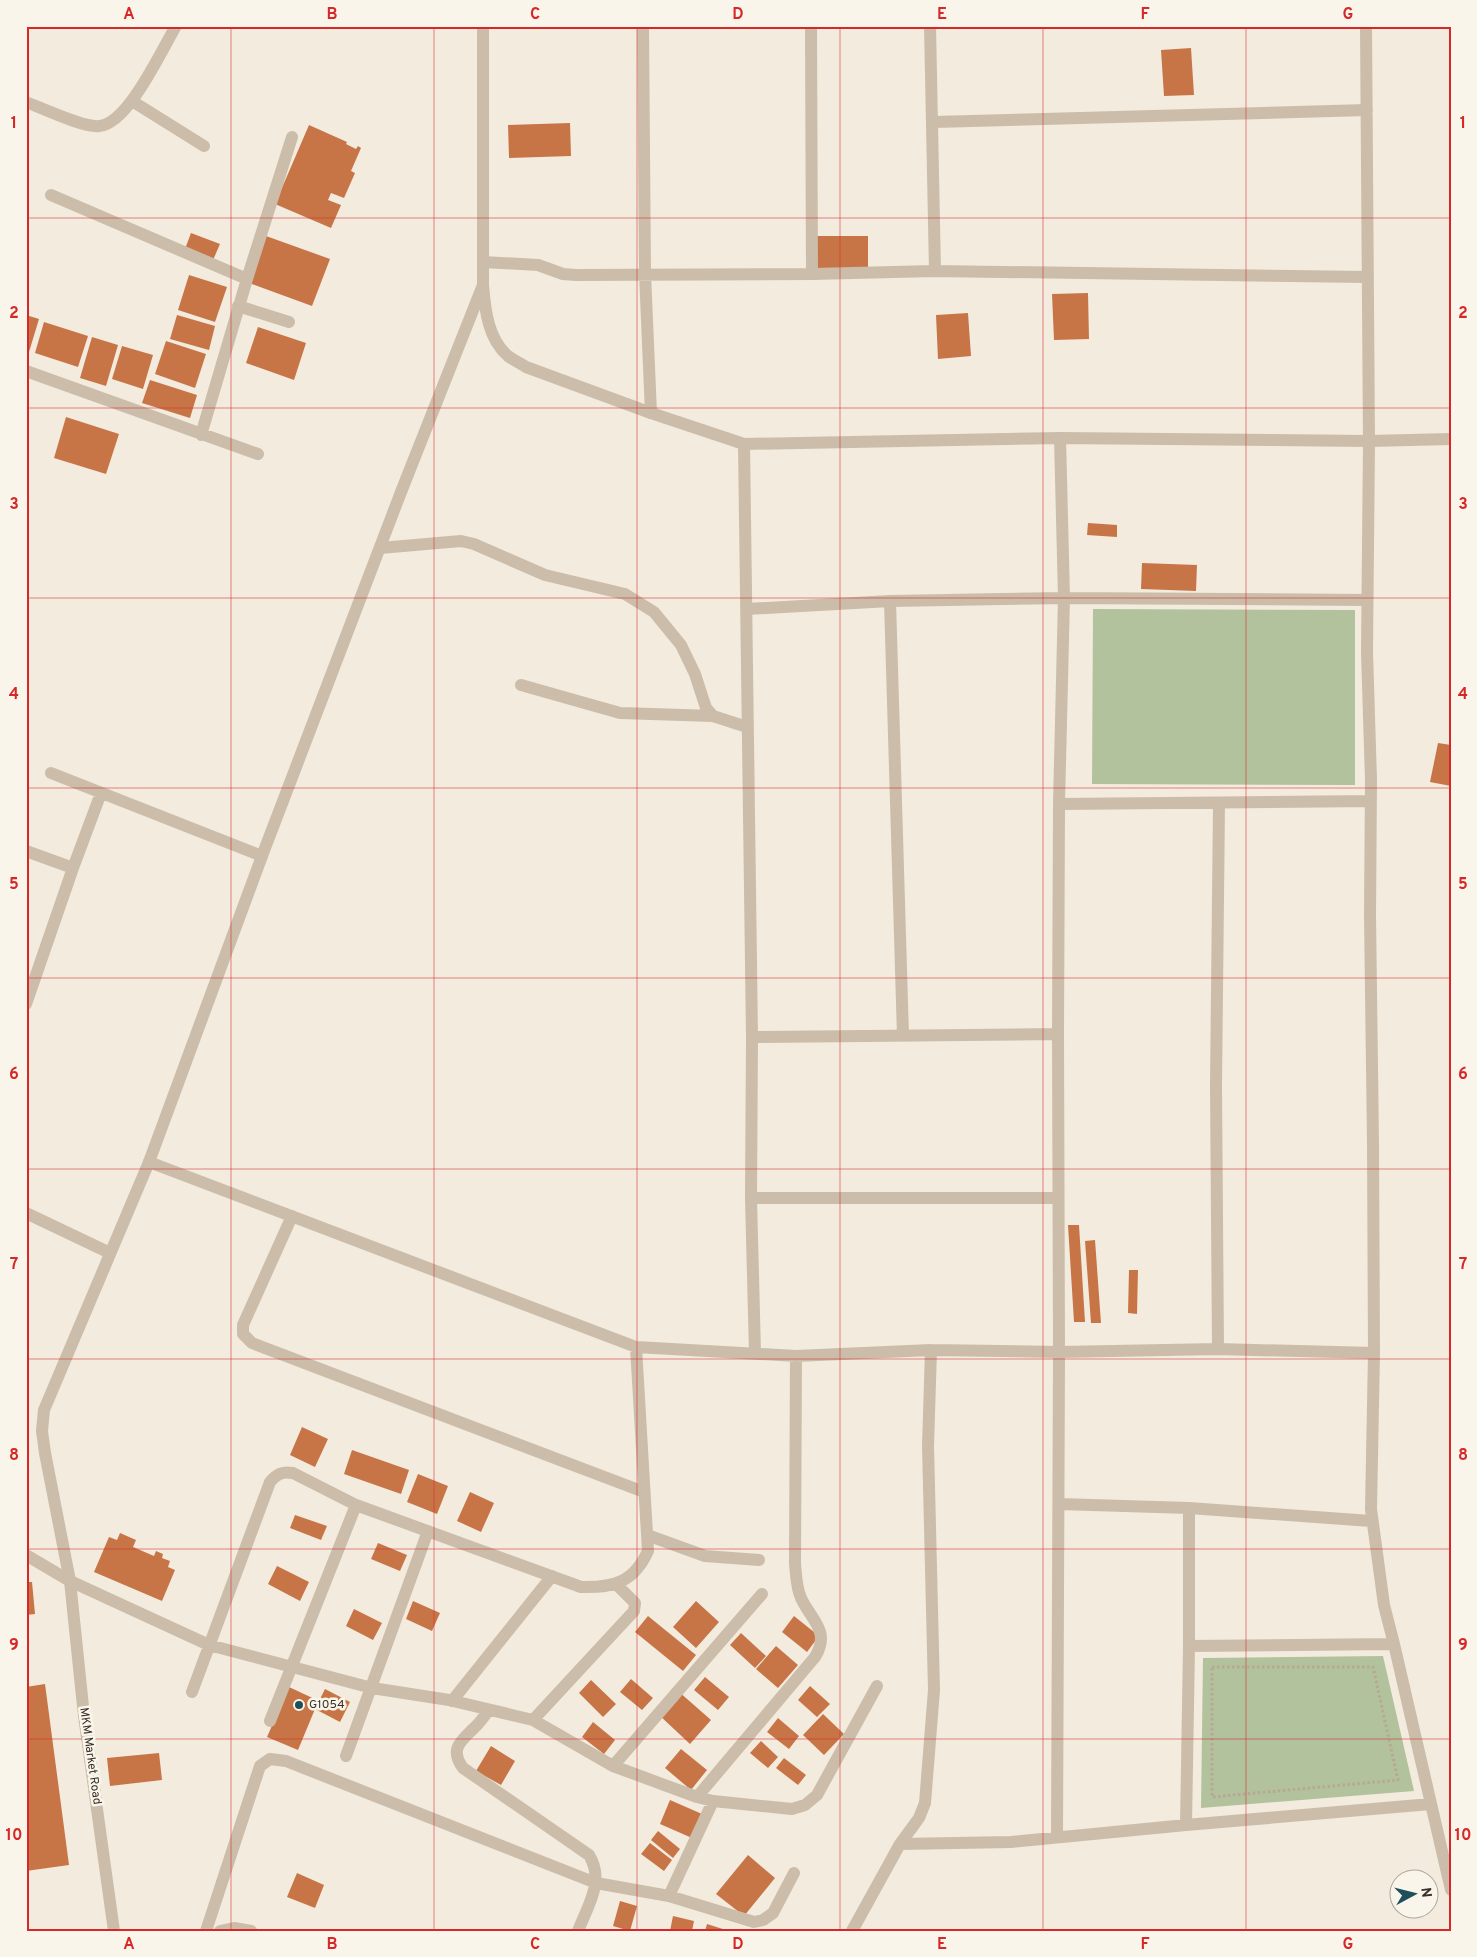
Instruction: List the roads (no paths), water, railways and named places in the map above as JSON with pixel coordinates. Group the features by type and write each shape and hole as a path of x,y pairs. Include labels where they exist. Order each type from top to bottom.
{"street":[{"path":"26,102 87,125 98,127 114,122 132,101 176,26"},
{"path":"484,26 483,285 485,309 490,329 508,356 526,367 651,413 744,444 1060,438 1369,441 1451,439"},
{"path":"643,26 645,274 651,413"},
{"path":"811,26 812,274"},
{"path":"930,26 934,122 935,271"},
{"path":"1366,26 1369,441 1367,600 1371,802 1374,1354 1372,1520 1384,1605 1451,1890"},
{"path":"132,101 204,146"},
{"path":"934,122 1367,110"},
{"path":"201,435 238,306 292,137"},
{"path":"51,195 247,279"},
{"path":"483,262 538,265 563,274 576,276 935,271 1368,277"},
{"name":"MKM Market Road","path":"114,1931 84,1716 70,1581 45,1453 42,1420 44,1410 149,1162 262,856 483,285"},
{"path":"238,306 289,322"},
{"path":"26,371 258,454"},
{"path":"1057,1837 1059,804 1064,598 1060,438"},
{"path":"744,444 752,1037 751,1198 756,1353"},
{"path":"380,548 461,541 474,544 545,575 625,594 654,612 681,645 695,674 706,708 713,716"},
{"path":"747,609 890,601 1064,598 1367,600"},
{"path":"890,601 903,1036"},
{"path":"521,685 620,713 713,716 747,727"},
{"path":"51,773 262,856"},
{"path":"26,1004 100,793"},
{"path":"1059,804 1371,802"},
{"path":"1218,804 1216,1086 1218,1349"},
{"path":"26,851 73,868"},
{"path":"752,1037 1058,1034"},
{"path":"149,1162 636,1347 796,1356 931,1350 1059,1352 1218,1349 1374,1354"},
{"path":"751,1198 1058,1198"},
{"path":"26,1213 110,1253"},
{"path":"292,1216 243,1325 243,1334 252,1343 644,1492"},
{"path":"192,1692 270,1482 276,1475 285,1471 293,1473 356,1505 581,1587 598,1588 626,1580 642,1565 648,1551 636,1347"},
{"path":"852,1931 900,1844 919,1818 924,1803 934,1690 928,1446 931,1350"},
{"path":"697,1797 815,1657 821,1647 821,1631 800,1596 796,1581 796,1356"},
{"path":"1059,1504 1189,1508 1372,1520"},
{"path":"270,1721 356,1505"},
{"path":"1186,1825 1189,1508"},
{"path":"346,1756 428,1531"},
{"path":"647,1535 705,1556 760,1560"},
{"path":"26,1555 70,1581 209,1645 372,1688 452,1701 533,1720 613,1766 697,1797 713,1801 792,1809 805,1805 817,1795 877,1686"},
{"path":"452,1701 552,1576"},
{"path":"533,1720 634,1611 634,1603 616,1584"},
{"path":"613,1766 762,1594"},
{"path":"1189,1646 1394,1644"},
{"path":"489,1710 475,1728 464,1736 456,1750 457,1760 463,1768 589,1855 597,1873 596,1884 578,1931"},
{"path":"206,1931 260,1766 270,1759 286,1761 596,1884 669,1896 754,1922 763,1920 773,1914 794,1873"},
{"path":"669,1896 713,1801"},
{"path":"900,1844 1011,1842 1431,1804"},
{"path":"220,1931 234,1928 251,1931"}],"place":[{"name":"G1054","path":"299,1705"}]}
